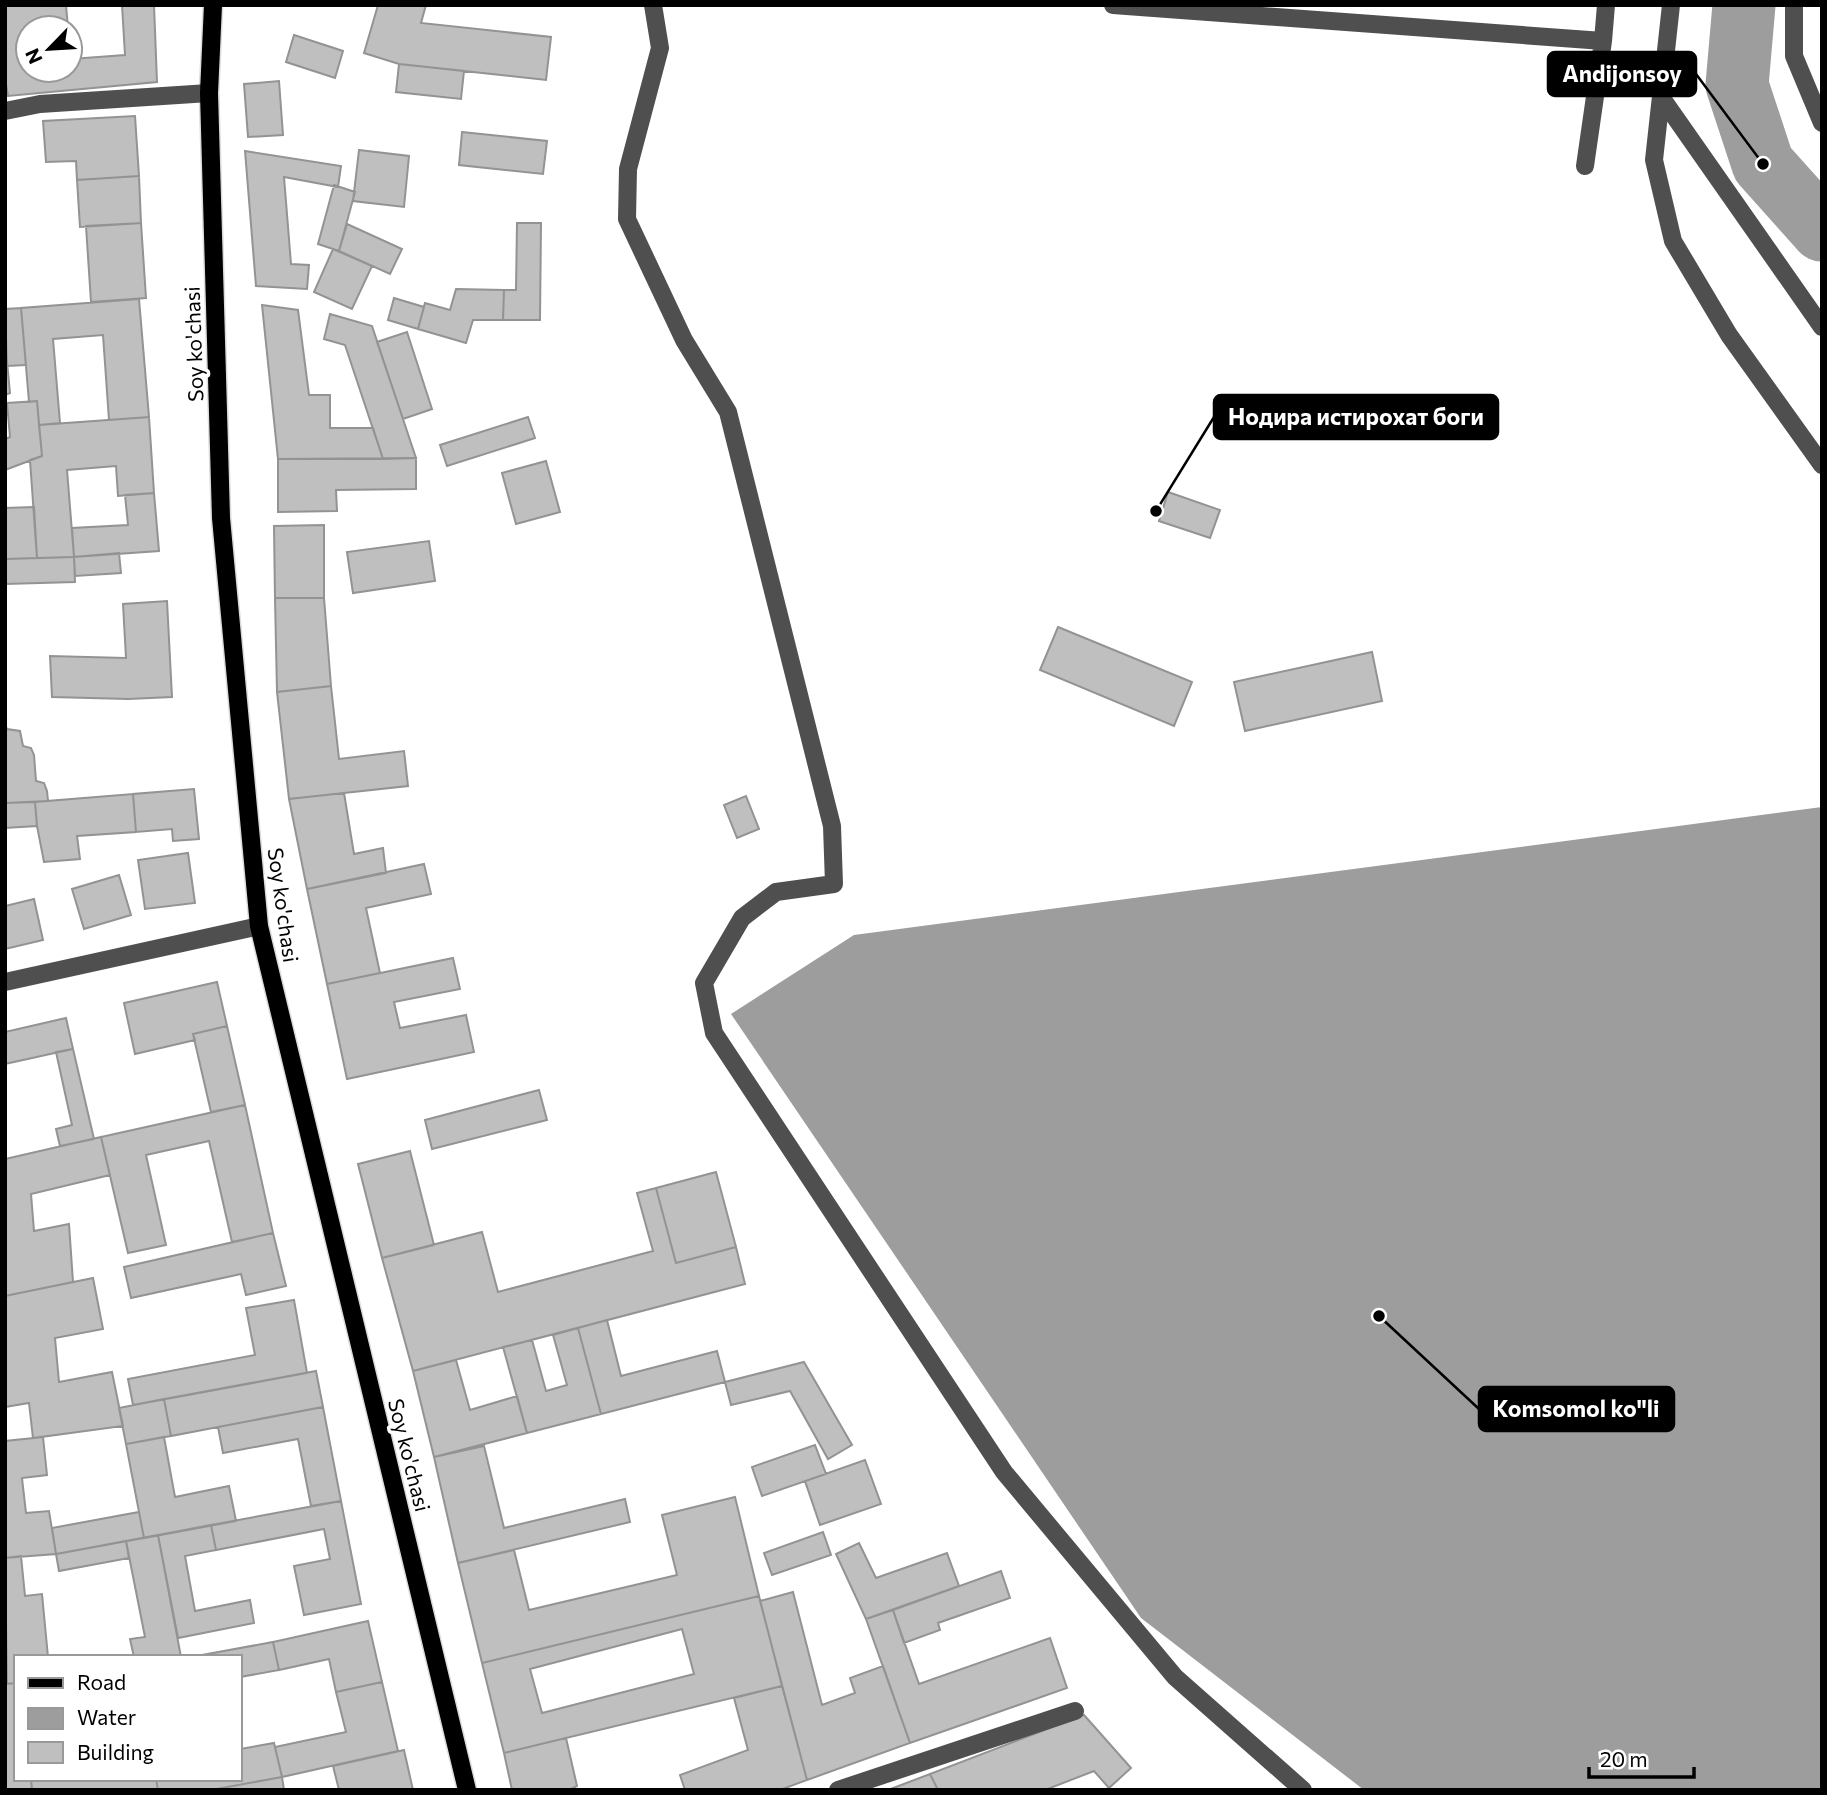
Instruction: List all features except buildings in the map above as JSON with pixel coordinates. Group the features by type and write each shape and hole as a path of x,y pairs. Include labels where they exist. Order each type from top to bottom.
{"main road":[{"name":"Soy ko'chasi","path":"213,5 209,93 221,518 259,926 467,1790"}],"lane":[{"path":"653,5 660,48 628,169 627,219 684,340 728,412 832,826 834,884 776,892 742,918 704,982 714,1033 1004,1472 1175,1677 1303,1790"},
{"path":"1113,5 1603,41"},
{"path":"1585,166 1606,5"},
{"path":"1671,5 1654,160 1673,241 1729,335 1822,465"},
{"path":"1794,5 1794,56 1822,123"},
{"path":"5,111 40,104 209,93"},
{"path":"1661,97 1822,327"},
{"path":"5,982 259,926"},
{"path":"838,1790 1075,1710"}],"water":[{"path":"1822,807 1822,1790 1364,1790 1141,1618 731,1014 854,935"}],"waterway":[{"path":"1744,5 1737,85 1763,164 1822,230"}],"place":[{"name":"Andijonsoy","path":"1763,164"},
{"name":"Нодира истирохат боги","path":"1156,511"},
{"name":"Komsomol ko\"li","path":"1379,1316"}]}
